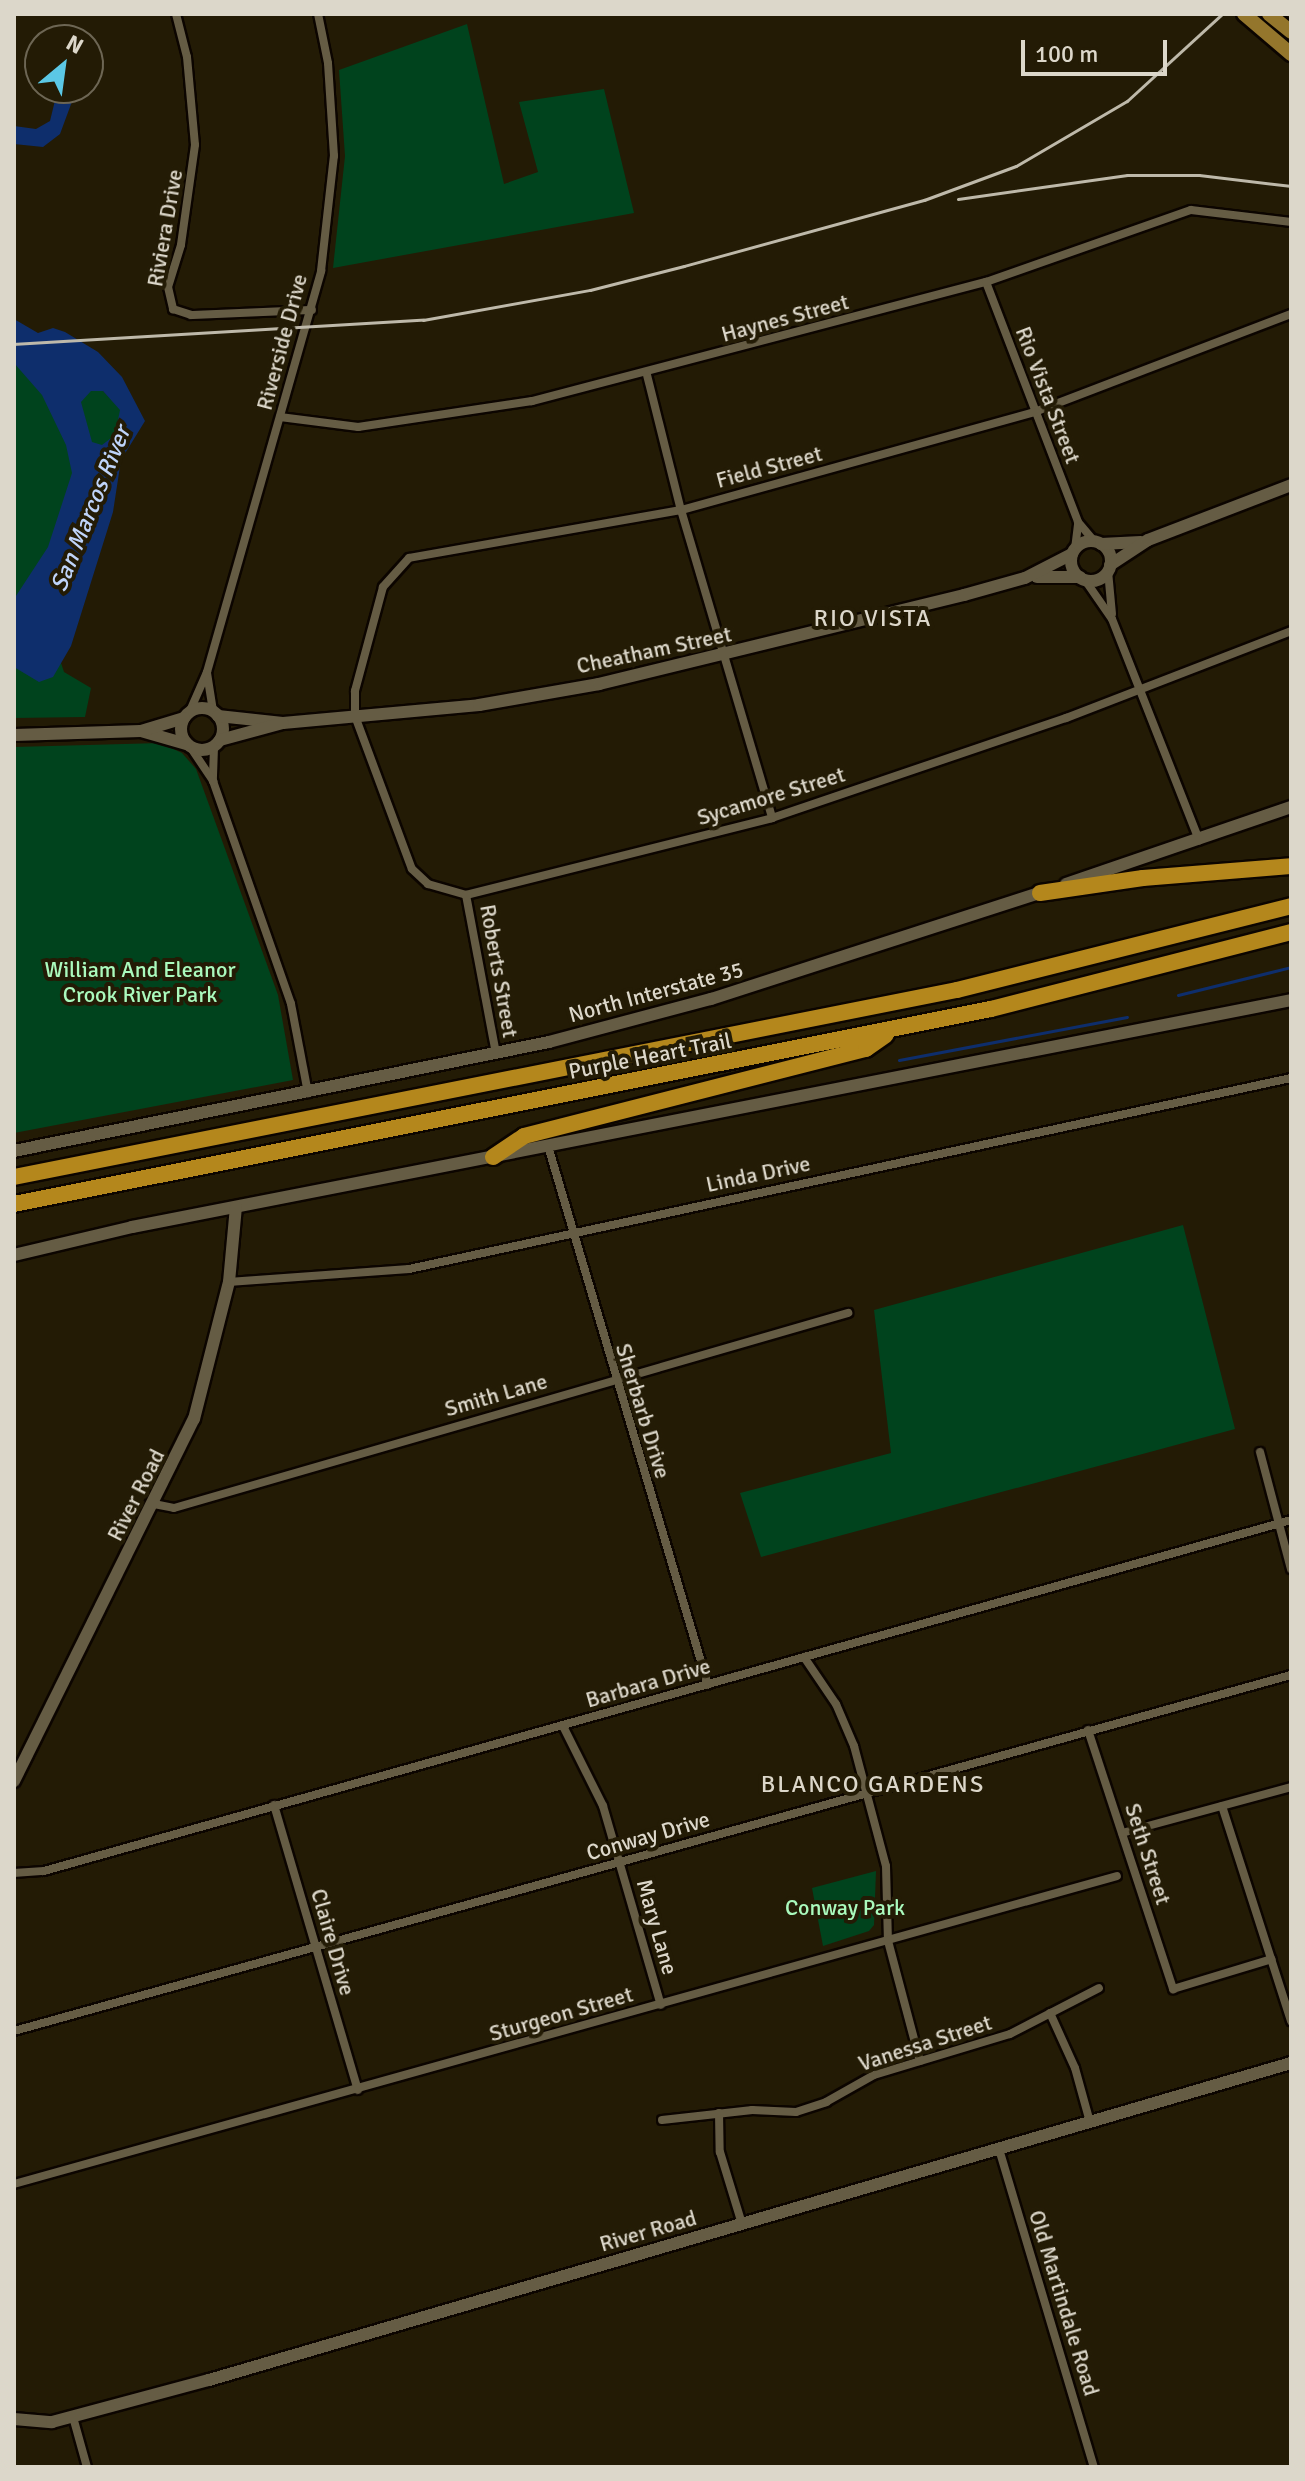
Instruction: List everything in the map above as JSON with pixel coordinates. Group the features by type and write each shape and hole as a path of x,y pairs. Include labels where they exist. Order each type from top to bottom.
{"highway":[{"path":"1040,893 1143,878 1291,866"},
{"name":"Purple Heart Trail","path":"14,1177 957,990 1291,906"},
{"name":"Purple Heart Trail","path":"14,1204 894,1029 1291,932"},
{"path":"493,1157 524,1136 866,1049 894,1029"}],"main road":[{"path":"1244,14 1291,54"},
{"path":"1269,14 1291,32"}],"street":[{"name":"Riviera Drive","path":"176,14 187,57 195,145 181,245 168,287 173,309 191,315 312,310"},
{"name":"Riverside Drive","path":"186,715 207,672 312,310 330,217 334,156 328,63 318,14"},
{"name":"Haynes Street","path":"280,417 321,426 375,426 532,401 647,375 986,282 1191,210 1291,222"},
{"name":"Rio Vista Street","path":"986,282 1078,522 1098,543"},
{"name":"Field Street","path":"355,716 355,691 383,587 409,558 681,510 1035,412 1291,314"},
{"path":"647,375 681,510 772,818"},
{"path":"1082,578 1098,579 1148,540 1291,485"},
{"name":"Rio Vista Street","path":"1074,552 1078,522"},
{"path":"1148,540 1098,543 1074,552 1072,565 1112,619 1199,840"},
{"path":"1098,543 1109,568 1112,619"},
{"name":"Cheatham Street","path":"189,746 217,743 283,723 479,705 726,656 1025,578 1074,552"},
{"name":"Cheatham Street","path":"1025,578 1082,578"},
{"name":"Sycamore Street","path":"466,895 772,818 1066,718 1138,686 1291,631"},
{"name":"Riverside Drive","path":"207,672 215,714"},
{"path":"213,781 217,743 215,714"},
{"name":"Cheatham Street","path":"186,715 215,714 283,723"},
{"path":"14,735 141,731 186,715"},
{"path":"186,715 180,731 213,781 291,1004 308,1093"},
{"path":"355,716 412,869 428,884 466,895"},
{"path":"141,731 189,746"},
{"name":"North Interstate 35","path":"14,1151 496,1054 711,999 1040,893 1291,807"},
{"name":"Roberts Street","path":"466,895 496,1054"},
{"path":"14,1255 236,1207 1291,1000"},
{"name":"Linda Drive","path":"229,1282 409,1269 1291,1078"},
{"name":"Sherbarb Drive","path":"548,1146 571,1235 708,1685"},
{"name":"River Road","path":"14,1781 194,1419 229,1282 236,1207"},
{"name":"Smith Lane","path":"154,1504 174,1508 848,1313"},
{"path":"1260,1452 1291,1569"},
{"name":"Barbara Drive","path":"14,1873 44,1871 1291,1520"},
{"path":"804,1657 846,1724 886,1866 888,1941 920,2061"},
{"name":"Conway Drive","path":"14,2031 619,1863 865,1791 1291,1675"},
{"name":"Mary Lane","path":"563,1726 590,1775 661,2005"},
{"name":"Seth Street","path":"1088,1730 1173,1989 1272,1959"},
{"path":"1122,1833 1291,1787"},
{"name":"Claire Drive","path":"274,1805 358,2090"},
{"path":"1222,1806 1291,2021"},
{"name":"Sturgeon Street","path":"14,2184 1117,1876"},
{"name":"Vanessa Street","path":"662,2120 719,2113 796,2112 826,2102 874,2075 986,2043 1099,1988"},
{"path":"1050,2013 1075,2068 1090,2122"},
{"name":"River Road","path":"14,2419 73,2417 1291,2063"},
{"path":"719,2113 720,2152 742,2224"},
{"name":"Old Martindale Road","path":"999,2149 1094,2467"},
{"path":"73,2417 87,2467"}],"green space":[{"path":"467,24 504,184 538,172 519,102 604,89 634,213 333,268 345,156 339,70"},
{"path":"14,365 103,391 121,410 115,435 39,595 64,672 91,688 85,717 14,718"},
{"name":"William And Eleanor Crook River Park","path":"161,743 182,753 196,769 278,995 293,1080 14,1133 14,747"},
{"path":"1183,1225 1235,1429 761,1557 740,1493 891,1453 874,1310"},
{"name":"Conway Park","path":"876,1871 874,1925 869,1931 823,1946 812,1888"}],"water":[{"path":"54,104 71,104 60,134 43,147 14,144 14,126 36,129 50,121"},
{"name":"San Marcos River","path":"14,319 38,333 53,328 65,332 98,352 122,377 145,421 121,460 113,512 71,646 53,677 39,682 14,667 14,599 48,547 72,473 66,445 42,395 14,363","holes":["91,391 103,391 120,410 115,435 102,445 92,442 81,402"]}],"waterway":[{"path":"1178,995 1291,967"},
{"path":"899,1060 1127,1017"}],"railway":[{"path":"14,344 423,320 590,290 684,266 924,200 1016,166 1127,101 1222,14"},
{"path":"958,199 1127,175 1199,175 1291,186"}],"district":[{"name":"RIO VISTA","path":"873,619"},
{"name":"BLANCO GARDENS","path":"873,1785"}]}
